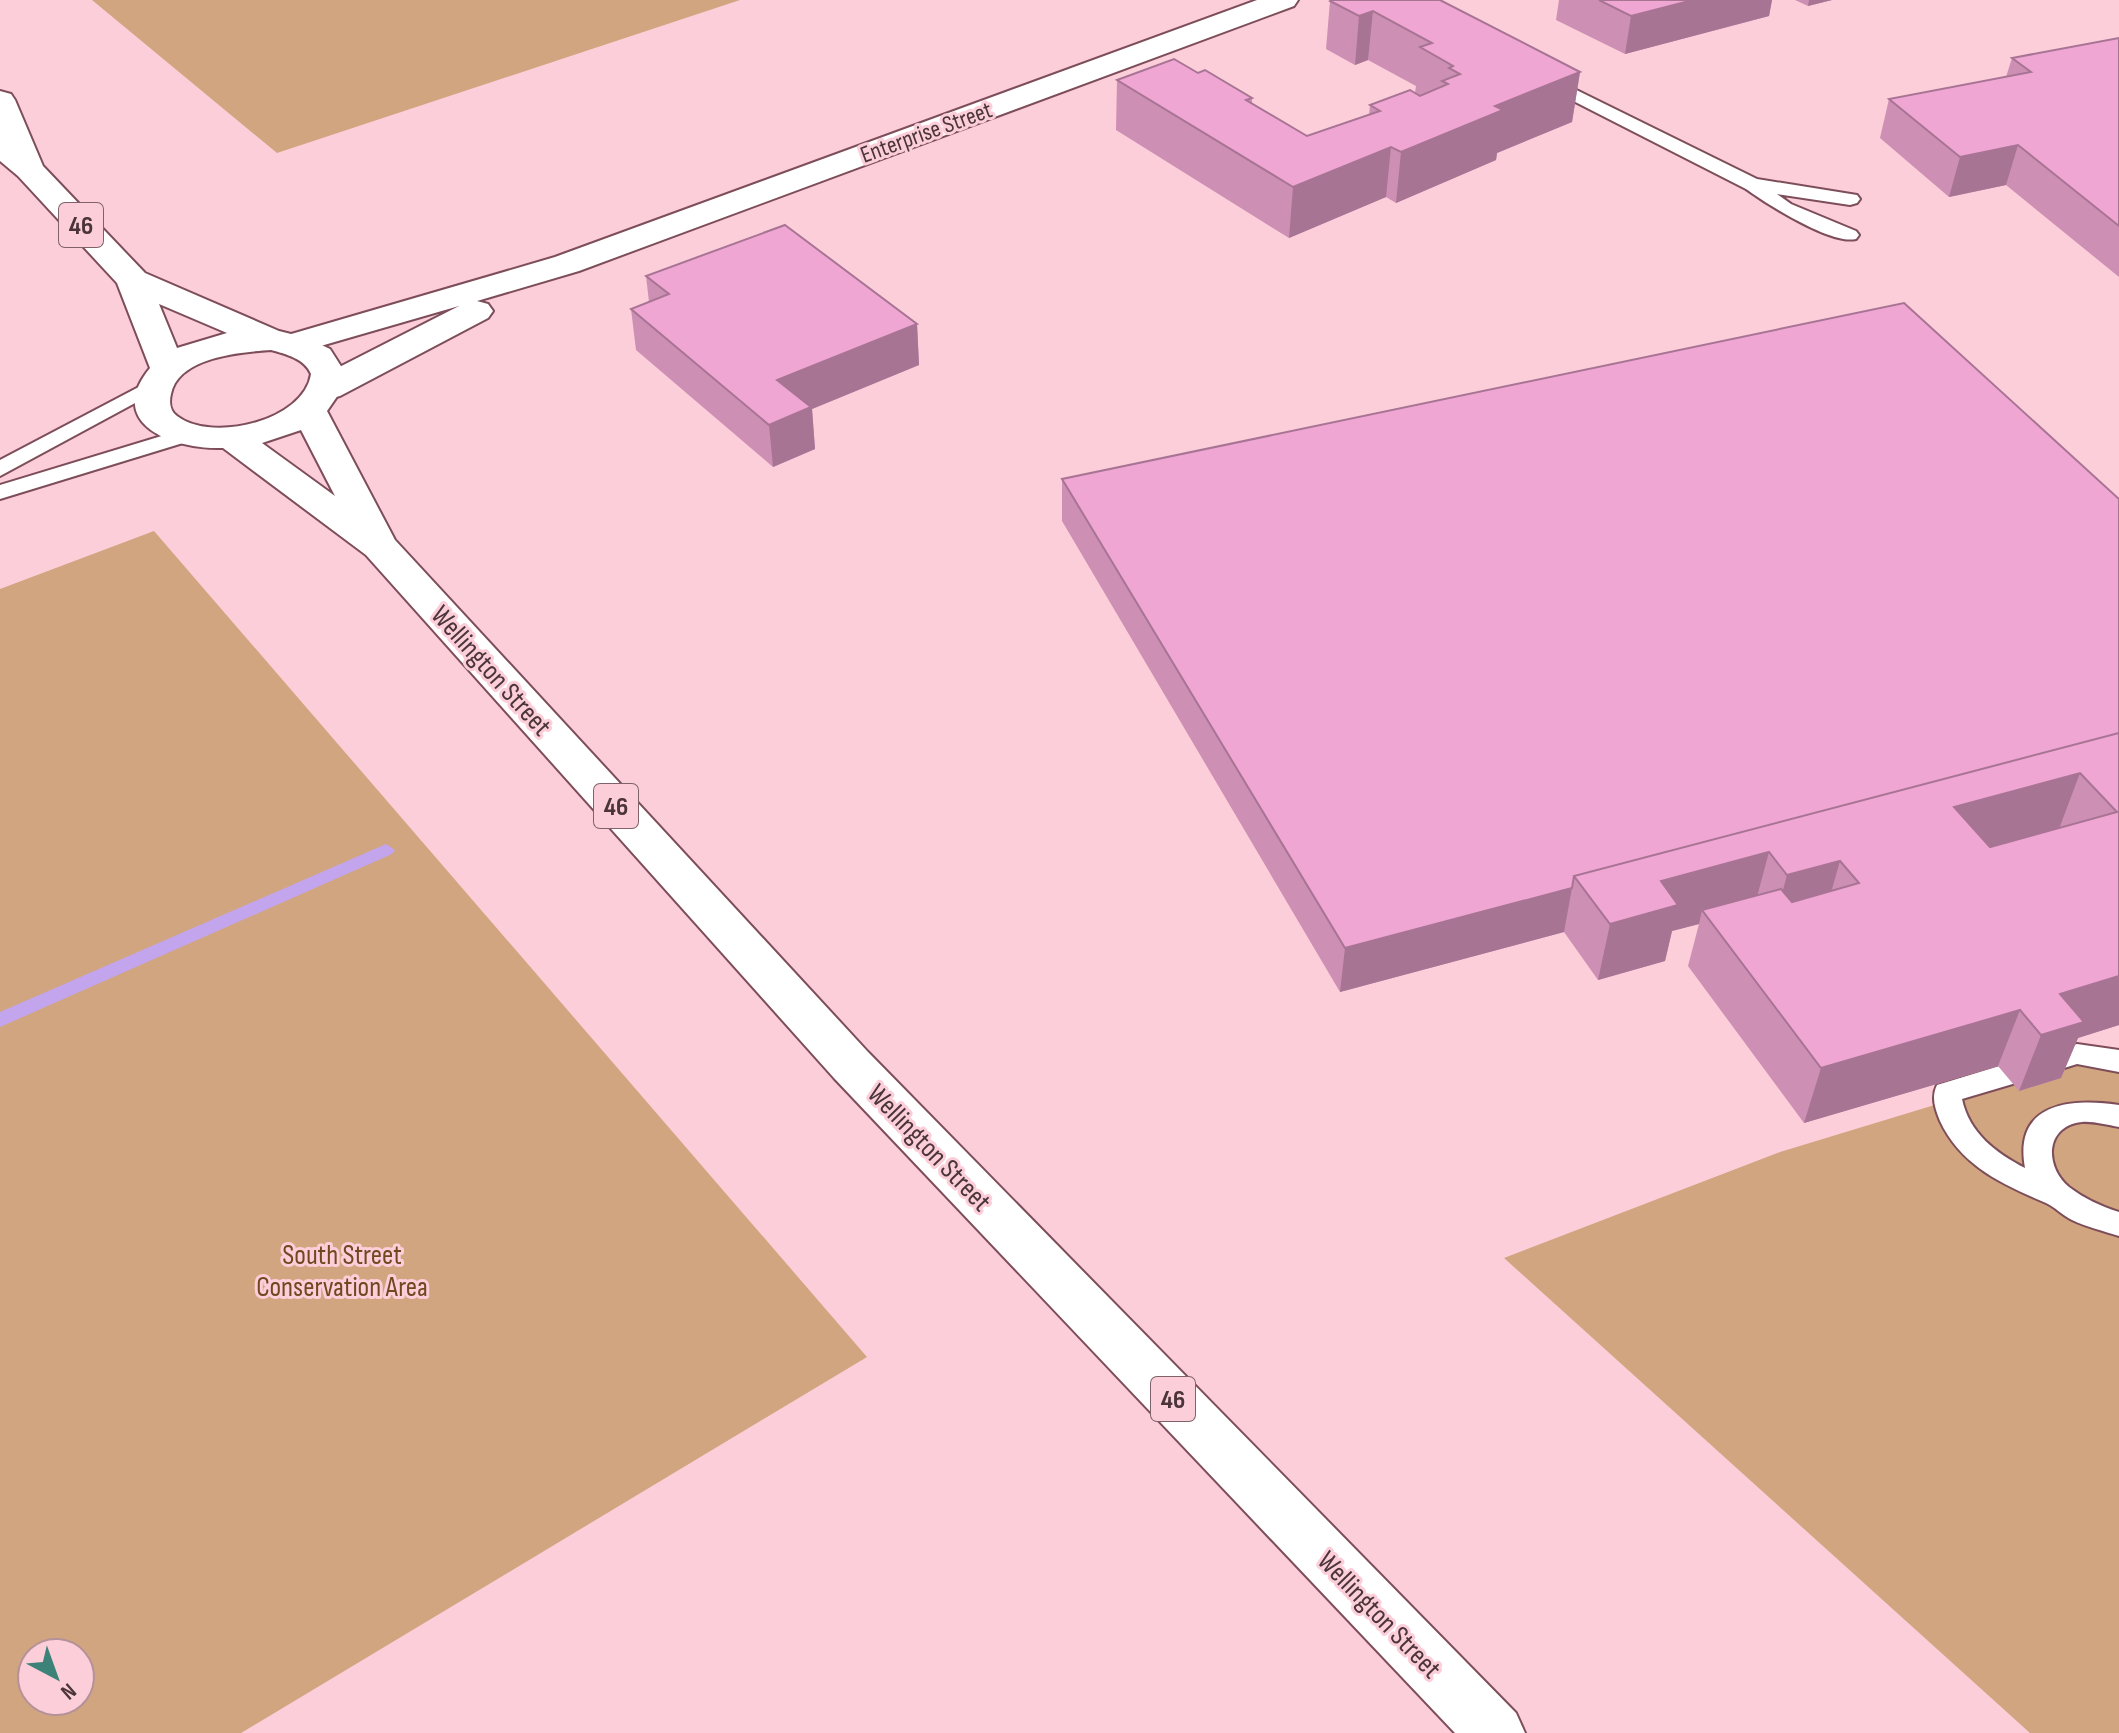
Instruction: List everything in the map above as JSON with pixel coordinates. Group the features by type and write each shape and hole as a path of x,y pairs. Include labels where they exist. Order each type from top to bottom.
{"main road":[{"name":"Enterprise Street","path":"161,377 188,356 215,346 282,342 567,264 1284,0"},
{"name":"46","path":"0,100 29,169"},
{"name":"46","path":"0,146 29,169 133,280 311,352 323,362 328,374 318,399 287,423 260,432 231,437 188,434 167,426 154,414 150,400 161,377 133,280"},
{"name":"Enterprise Street","path":"318,399 567,264"},
{"name":"Wellington Street","path":"318,399 380,547"},
{"name":"Wellington Street","path":"231,437 380,547 851,1065 1495,1733"}],"lane":[{"path":"1528,71 1753,185 1784,208 1849,235"},
{"path":"1753,185 1850,199"},
{"path":"0,469 161,377"},
{"path":"0,492 188,434"},
{"path":"2048,1062 2077,1054 2119,1061"},
{"path":"2006,1075 1947,1093 1948,1115 1969,1145 2017,1181 2055,1194"},
{"path":"2119,1116 2085,1111 2064,1115 2047,1124 2036,1139 2034,1157 2041,1176 2055,1194 2076,1210 2119,1224"}],"green space":[{"path":"92,0 740,0 277,153"},
{"name":"South Street Conservation Area","path":"154,531 867,1357 241,1733 0,1733 0,589"},
{"path":"2119,1049 2119,1733 2030,1733 1504,1258 1780,1152"}],"building":[{"path":"1331,0 1440,0 1580,72 1495,106 1503,110 1401,152 1391,147 1293,187 1117,80 1174,59 1198,73 1205,70 1252,98 1246,100 1307,136 1380,111 1370,105 1410,90 1420,96 1448,84 1442,81 1460,74 1449,68 1453,66 1420,47 1432,43 1373,11 1359,16"},
{"path":"1599,0 1693,0 1631,16"},
{"path":"2119,38 2119,226 2018,145 1960,157 1889,99 2031,72 2012,58"},
{"path":"785,225 917,324 777,380 811,407 769,425 631,309 669,294 646,276"},
{"path":"1904,303 2119,499 2119,733 1574,876 1572,888 1345,948 1062,479"},
{"path":"2119,733 2119,976 2060,994 2084,1022 2041,1035 2020,1010 1821,1068 1702,910 1781,889 1792,902 1859,883 1840,861 1787,875 1769,852 1661,881 1678,905 1610,924 1574,876","holes":["2080,773 2117,812 1990,847 1954,807"]}],"waterway":[{"path":"0,1020 386,850"}]}
